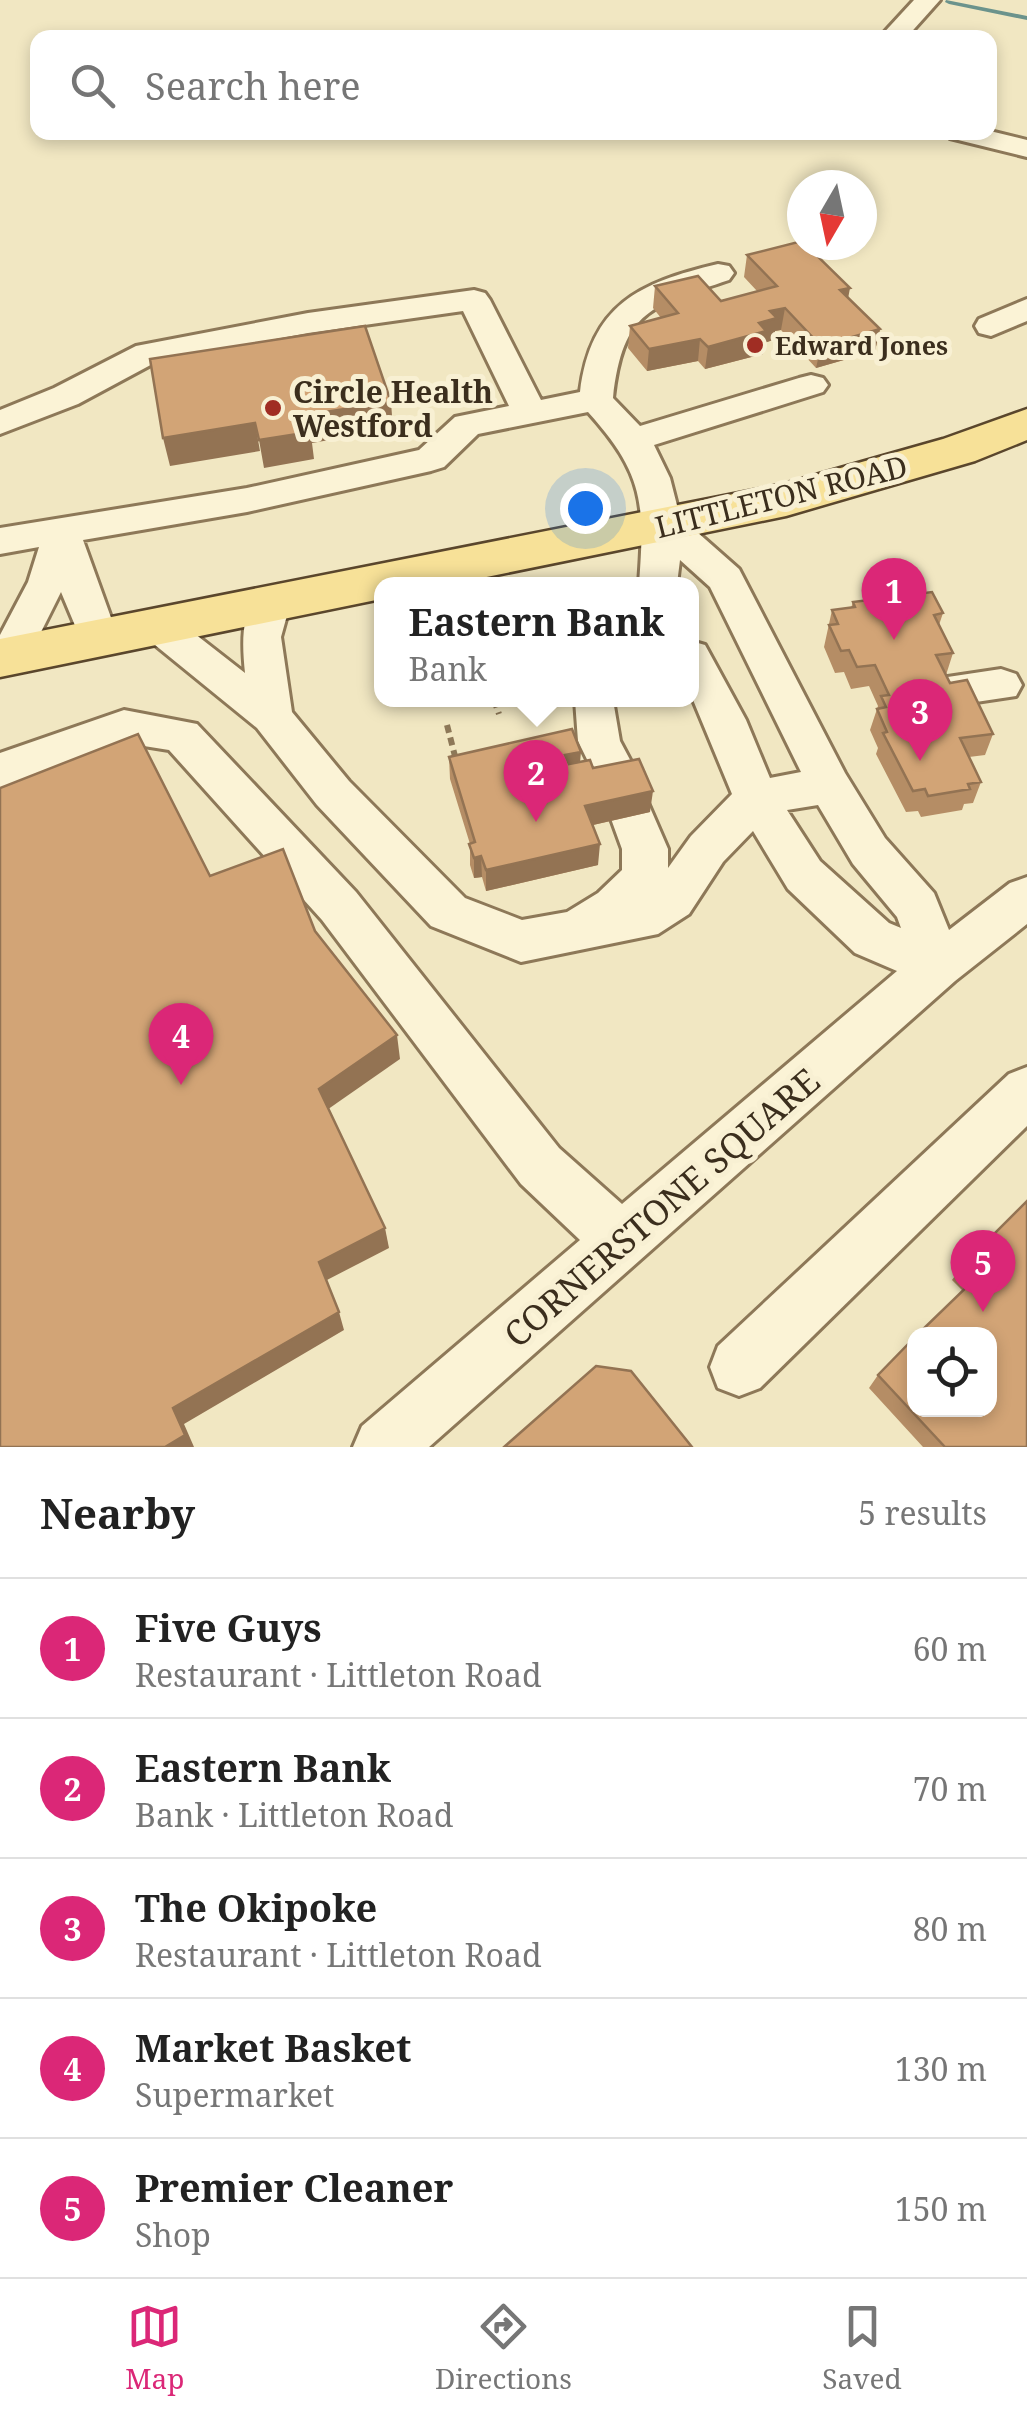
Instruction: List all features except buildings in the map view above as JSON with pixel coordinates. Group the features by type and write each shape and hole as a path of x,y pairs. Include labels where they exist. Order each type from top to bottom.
{"main road":[{"name":"LITTLETON ROAD","path":"401,577 665,526 878,476 1027,423"},
{"name":"LITTLETON ROAD","path":"4,658 374,582"}],"lane":[{"path":"899,30 928,0"},
{"path":"990,140 1027,150"},
{"path":"596,400 603,345 632,309 646,297 718,273"},
{"path":"0,422 66,396 148,353 474,300 530,413"},
{"path":"992,326 1027,309"},
{"path":"634,440 811,385"},
{"path":"0,541 246,500 432,459 467,426 596,400"},
{"path":"596,400 634,440 652,475 665,526 659,577"},
{"path":"665,526 725,579 829,784 869,851 917,907 938,966"},
{"path":"63,532 68,558 98,637"},
{"path":"4,658 47,582 63,532"},
{"path":"271,602 260,637 272,717"},
{"path":"158,626 272,717 333,793 448,912 521,941 640,920 672,900 707,849 756,798 829,784"},
{"path":"699,672 756,798 804,875 872,938 938,966"},
{"path":"936,692 1001,685"},
{"path":"573,934 616,906 644,876 646,855 599,741 594,707"},
{"path":"0,771 124,726 182,736 340,906 540,1166 624,1242"},
{"name":"CORNERSTONE SQUARE","path":"383,1447 938,966 1027,896"},
{"path":"740,1367 1027,1091"}],"path":[{"path":"496,707 499,714"},
{"path":"447,725 458,770"}],"waterway":[{"path":"949,2 1027,18"}],"place":[{"name":"Edward Jones","path":"755,345"},
{"name":"Circle Health Westford","path":"273,408"},
{"name":"Five Guys","path":"894,640"},
{"name":"The Okipoke","path":"920,761"},
{"name":"Eastern Bank","path":"536,822"},
{"name":"Market Basket","path":"181,1085"},
{"name":"Premier Cleaner","path":"983,1312"}]}
